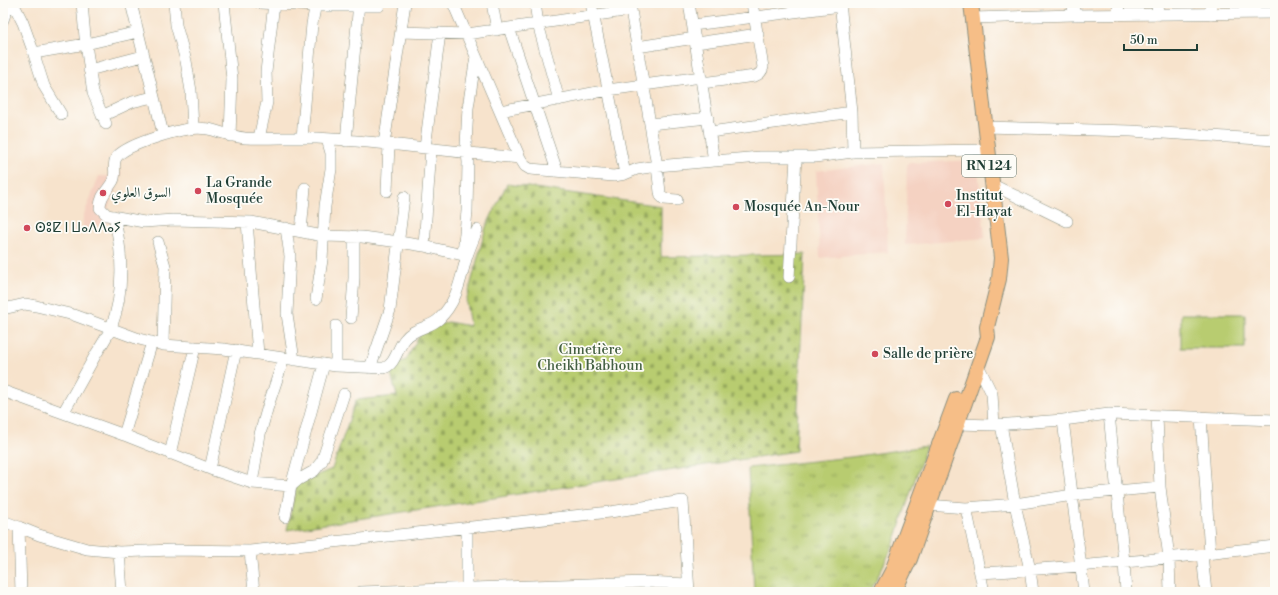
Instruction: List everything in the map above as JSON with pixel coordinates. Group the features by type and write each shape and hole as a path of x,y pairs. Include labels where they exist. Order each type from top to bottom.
{"main road":[{"name":"RN 124","path":"881,592 922,506 957,424 988,337 987,327 999,279 1001,258 987,150 971,3"},
{"name":"RN 124","path":"894,592 910,559 922,506 980,335 987,327"}],"street":[{"path":"3,20 9,3"},
{"path":"13,3 34,53 44,86 61,114"},
{"path":"82,3 93,93 104,120 132,102 153,96"},
{"path":"131,3 163,134"},
{"path":"174,3 176,25 191,91 193,128"},
{"path":"224,3 232,79 230,136"},
{"path":"260,3 379,6"},
{"path":"259,138 266,102 266,72 274,3"},
{"path":"387,190 387,145 405,3"},
{"path":"453,3 520,158 525,166 530,169 614,176 625,174 637,169 657,166 760,157 815,158 853,152 987,150"},
{"path":"492,3 497,30"},
{"path":"535,3 538,24 559,100"},
{"path":"591,3 625,174"},
{"path":"689,3 714,161"},
{"path":"500,112 608,90 643,85 759,75 762,72 763,67 752,3"},
{"path":"1073,3 1074,15"},
{"path":"1118,3 1119,15"},
{"path":"1157,3 1158,15"},
{"path":"302,138 312,24 316,4"},
{"path":"693,25 841,4 852,112 853,152"},
{"path":"346,141 359,5"},
{"path":"401,32 467,34 593,15 631,7 661,196 664,199 677,200"},
{"path":"973,18 1074,15 1158,15 1211,9 1275,13"},
{"path":"509,28 558,171"},
{"path":"34,53 86,44 138,32"},
{"path":"424,246 428,149 440,33"},
{"path":"637,47 758,34"},
{"path":"89,70 144,56"},
{"path":"3,309 25,304 74,315 139,339 157,343 236,350 336,366 370,368 387,367 393,361 404,339 411,333 438,321 454,300 465,255 468,154 466,144 468,108 476,56"},
{"path":"710,132 852,112"},
{"path":"650,124 708,118"},
{"path":"465,255 399,242 354,236 323,236 247,222 173,220 144,222 107,215 100,208 100,202 104,191 115,177 116,158 124,152 163,134 201,127 213,129 230,136 245,138 328,139 520,158"},
{"path":"985,127 1131,131 1275,140"},
{"path":"316,299 322,260 325,206 331,168 328,139"},
{"path":"789,277 796,157"},
{"path":"991,184 1067,221"},
{"path":"301,231 305,188"},
{"path":"370,368 390,310 404,197"},
{"path":"64,413 110,328 119,300 122,278 121,257 114,216"},
{"path":"247,222 258,354"},
{"path":"252,482 260,434 268,406 289,359 287,314 290,256 286,228"},
{"path":"465,255 478,230"},
{"path":"351,318 354,278 354,236"},
{"path":"124,435 157,343 164,266 158,242"},
{"path":"336,326 336,366"},
{"path":"170,454 195,347"},
{"path":"210,469 236,350"},
{"path":"285,517 291,486 324,364"},
{"path":"978,365 992,394 1030,570 1033,592"},
{"path":"3,391 124,435 210,469 252,482 291,486 298,480 314,471 322,460 344,394"},
{"path":"957,424 998,424 1063,420 1109,414 1275,420"},
{"path":"1109,414 1126,592"},
{"path":"1157,416 1160,487 1169,558 1170,592"},
{"path":"1201,417 1206,592"},
{"path":"1063,420 1084,592"},
{"path":"922,506 966,508 1015,504 1073,495 1160,487"},
{"path":"3,521 39,535 87,549 119,552 172,550 250,551 610,512 683,501 689,588 646,582 361,592"},
{"path":"966,508 984,592"},
{"path":"19,527 22,592"},
{"path":"467,528 467,588"},
{"path":"980,573 1081,567 1206,555 1275,546"},
{"path":"250,551 254,592"},
{"path":"119,552 122,592"}],"shaded area":[{"name":"Institut El-Hayat","path":"977,160 985,238 905,245 907,163"},
{"path":"884,163 888,252 820,258 816,171"},
{"name":"السوق العلوي","path":"122,172 107,211 113,220 82,233 83,217 99,176 113,176"}],"green space":[{"name":"Cimetière Cheikh Babhoun","path":"507,184 661,206 661,257 805,254 796,451 287,530 297,483 332,469 356,400 397,396 389,367 406,360 422,331 448,322 470,326 466,302 486,227"},
{"path":"1181,314 1245,314 1245,348 1181,348"},
{"path":"926,446 893,546 870,592 754,592 748,468 851,457"}],"place":[{"name":"La Grande Mosquée","path":"198,191"},
{"name":"السوق العلوي","path":"103,193"},
{"name":"Institut El-Hayat","path":"948,204"},
{"name":"Mosquée An-Nour","path":"736,207"},
{"name":"ⵙⵓⵇ ⵏ ⵡⴰⴷⴷⴰⵢ","path":"27,228"},
{"name":"Salle de prière","path":"875,354"}]}
